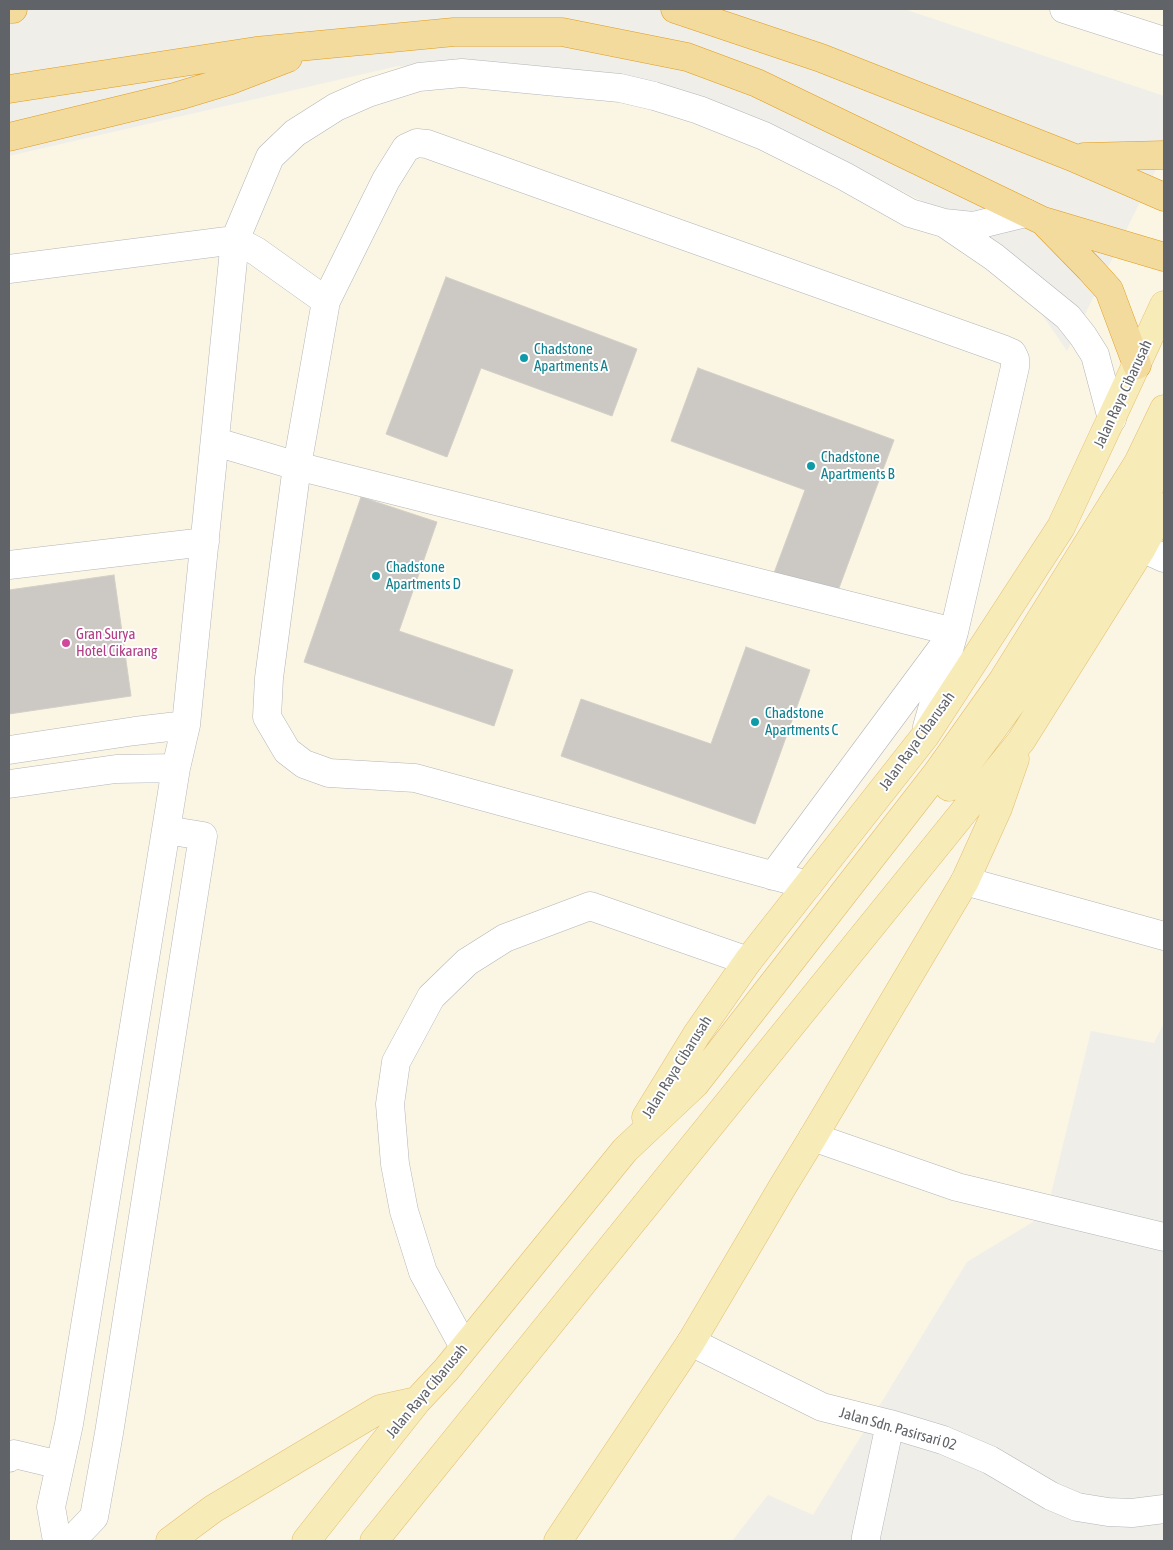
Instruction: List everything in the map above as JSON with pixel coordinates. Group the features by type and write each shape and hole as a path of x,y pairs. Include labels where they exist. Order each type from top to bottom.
{"highway":[{"path":"675,9 820,58 1072,157 1164,197"},
{"path":"9,89 256,51 454,32 562,32 687,58 757,83 1034,217 1164,257"},
{"path":"9,137 196,91 231,80 320,45"},
{"path":"1072,157 1164,155"},
{"path":"1034,217 1090,268 1109,290 1137,365"}],"main road":[{"name":"Jalan Raya Cibarusah","path":"306,1541 417,1401 446,1370 626,1150 697,1034 748,961 925,736 1061,527 1137,365 1162,317"},
{"name":"Jalan Raya Cibarusah","path":"658,1190 703,1087 937,773 1003,680 1138,463 1164,410"},
{"name":"Jalan Raya Cibarusah","path":"626,1150 703,1087 975,753 1056,641 1147,492 1164,456"},
{"name":"Jalan Raya Cibarusah","path":"374,1541 1021,741 1153,553 1164,507"},
{"path":"558,1541 692,1342 782,1186 965,881 1001,800 1021,741"},
{"path":"170,1541 213,1509 380,1409 417,1401"}],"street":[{"path":"1064,9 1164,41"},
{"path":"57,1541 51,1507 69,1424 176,768 186,725 235,240 270,157 295,134 336,108 368,93 419,77 462,74 620,88 699,110 764,136 844,176 910,213 944,224 973,226 1034,217"},
{"path":"808,885 414,778 329,773 304,764 287,751 267,717 269,678 297,466 326,301 386,180 406,148 417,143 427,144 1012,353 1015,359 954,632 925,736"},
{"path":"944,224 994,257 1068,317 1083,336 1094,355 1112,418"},
{"path":"9,269 235,240 256,251 326,301"},
{"path":"216,442 297,466 954,632"},
{"path":"9,565 205,542"},
{"path":"773,876 954,632"},
{"path":"9,750 186,725"},
{"path":"9,784 116,769 176,768"},
{"path":"71,1541 94,1517 109,1433 203,836 166,830"},
{"path":"965,881 1164,936"},
{"path":"464,1347 423,1272 404,1211 395,1164 390,1104 396,1062 431,998 467,962 505,938 590,906 748,961"},
{"path":"813,1137 958,1187 1164,1237"},
{"name":"Jalan Sdn. Pasirsari 02","path":"692,1342 822,1407 943,1440 990,1460 1051,1496 1078,1507 1108,1512 1132,1513 1164,1510"},
{"path":"866,1541 890,1424"},
{"path":"9,1458 14,1454 60,1465"}],"shaded area":[{"path":"904,9 1164,9 1164,96"},
{"path":"398,66 638,78 806,142 987,234 1067,351 1164,153 1164,1023 1154,1043 1091,1031 1046,1214 967,1262 813,1515 768,1495 732,1541 9,1541 9,156"}],"building":[{"name":"Chadstone Apartments A","path":"446,277 637,349 612,416 481,368 447,457 386,434"},
{"name":"Chadstone Apartments B","path":"698,368 894,440 836,596 774,573 805,490 671,441"},
{"name":"Chadstone Apartments D","path":"361,497 437,522 399,631 513,670 494,726 304,662"},
{"name":"Gran Surya Hotel Cikarang","path":"114,575 131,696 9,714 9,590"},
{"name":"Chadstone Apartments C","path":"746,647 810,670 755,824 561,756 581,699 711,744"}],"place":[{"name":"Chadstone Apartments A","path":"524,358"},
{"name":"Chadstone Apartments B","path":"811,466"},
{"name":"Chadstone Apartments D","path":"376,576"},
{"name":"Gran Surya Hotel Cikarang","path":"66,643"},
{"name":"Chadstone Apartments C","path":"755,722"}]}
